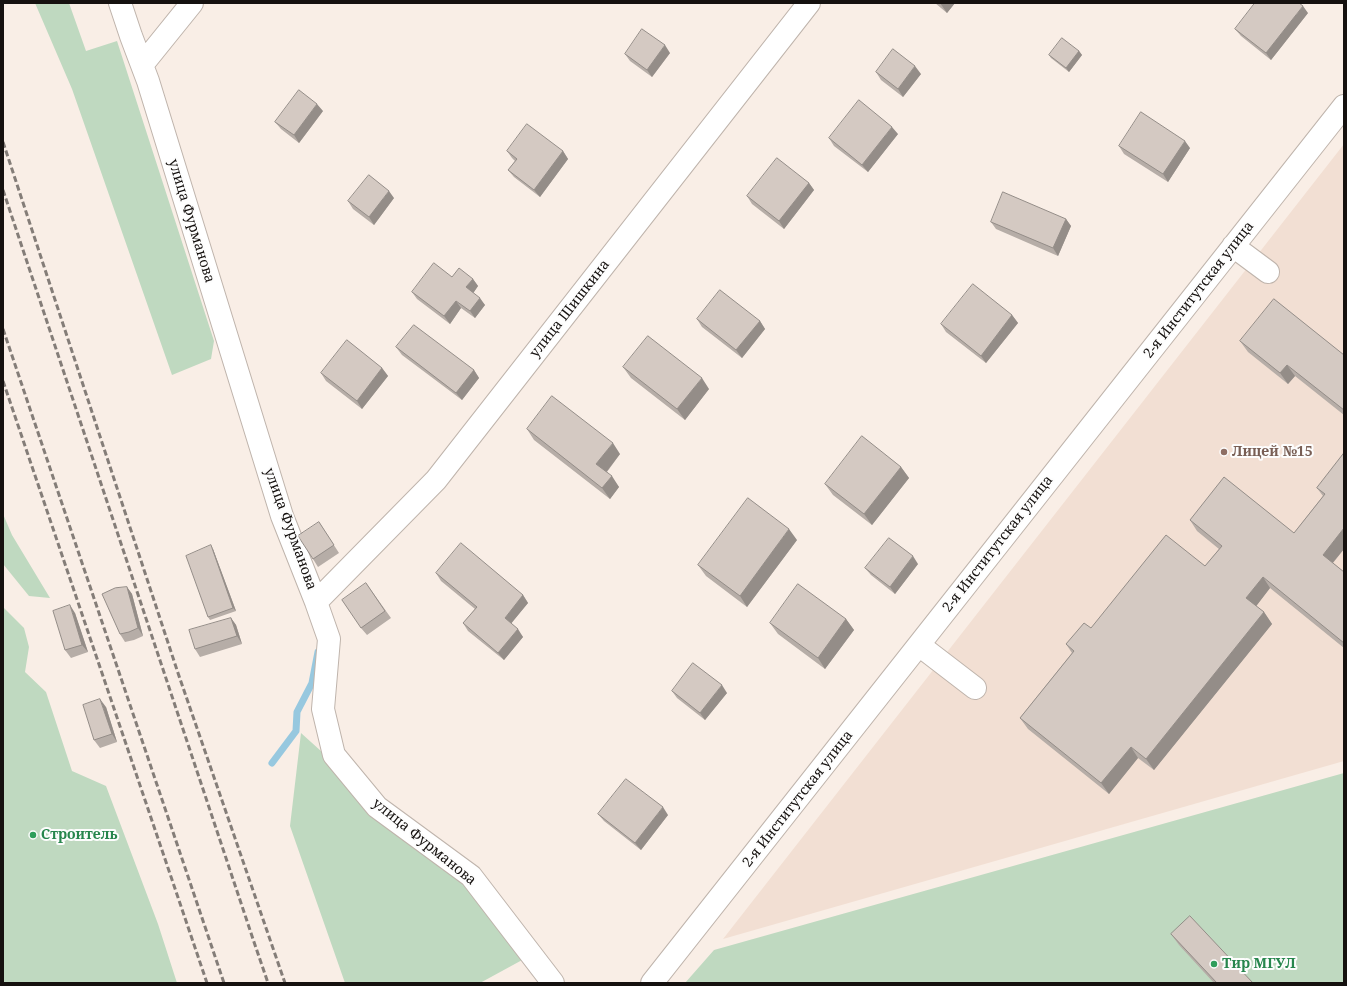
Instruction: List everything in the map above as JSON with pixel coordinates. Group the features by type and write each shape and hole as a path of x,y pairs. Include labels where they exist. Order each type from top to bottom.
{"street":[{"name":"улица Фурманова","path":"120,3 150,89 282,516 316,602 328,639 323,709 334,755 377,807 471,876 554,983"},
{"path":"142,66 192,3"},
{"name":"улица Шишкина","path":"316,602 436,480 809,3"},
{"name":"2-я Институтская улица","path":"652,983 1344,106"},
{"path":"1233,246 1268,272"},
{"path":"919,645 975,688"}],"shaded area":[{"name":"Лицей №15","path":"1344,144 1344,761 723,939"}],"green space":[{"path":"35,3 69,3 86,51 117,41 214,341 211,359 172,375 72,89"},
{"path":"3,514 12,535 50,598 29,596 3,564"},
{"path":"3,607 24,628 29,647 25,672 46,692 72,771 106,786 158,924 177,983 3,983"},
{"path":"301,733 465,881 524,959 480,983 345,983 290,826"},
{"path":"1344,773 1344,983 685,983 714,950"}],"building":[{"path":"1255,3 1299,3 1303,6 1266,53 1235,29"},
{"path":"642,29 665,45 647,70 625,54"},
{"path":"1062,38 1079,51 1066,68 1049,55"},
{"path":"893,49 915,66 898,89 876,72"},
{"path":"299,90 317,104 294,135 275,122"},
{"path":"859,100 892,127 862,165 829,138"},
{"path":"1141,112 1185,141 1163,174 1119,146"},
{"path":"527,124 563,151 534,190 508,170 517,159 507,151"},
{"path":"777,158 809,183 779,221 747,196"},
{"path":"369,175 389,191 369,217 348,201"},
{"path":"1003,192 1066,219 1053,248 991,222"},
{"path":"434,263 452,277 459,268 473,279 466,287 480,298 470,311 456,301 444,316 412,292"},
{"path":"973,284 1012,315 981,356 941,324"},
{"path":"720,290 760,321 736,350 697,319"},
{"path":"1274,299 1344,355 1344,410 1287,365 1280,373 1240,341"},
{"path":"414,325 474,370 456,393 396,347"},
{"path":"648,336 702,378 677,409 623,367"},
{"path":"347,340 382,368 357,401 321,373"},
{"path":"552,396 613,443 596,464 612,476 602,488 527,429"},
{"path":"862,436 901,467 864,514 825,484"},
{"path":"1344,453 1344,528 1323,555 1344,572 1344,643 1263,577 1246,598 1264,612 1146,759 1131,747 1101,783 1020,718 1074,651 1066,644 1084,623 1091,628 1166,535 1205,566 1222,546 1190,520 1224,477 1294,533 1325,494 1317,488"},
{"path":"748,498 789,529 740,596 698,565"},
{"path":"319,522 334,545 313,559 298,536"},
{"path":"889,538 913,556 890,587 865,568"},
{"path":"461,543 523,595 505,618 518,629 498,653 463,623 477,607 436,573"},
{"path":"211,545 233,608 208,617 186,556"},
{"path":"366,583 385,611 361,628 342,600"},
{"path":"798,584 846,619 818,658 770,623"},
{"path":"127,587 138,628 120,634 102,594 115,588"},
{"path":"70,605 82,645 65,650 53,611"},
{"path":"231,618 237,636 195,649 189,630"},
{"path":"693,663 722,685 700,713 672,691"},
{"path":"100,699 112,734 94,740 83,705"},
{"path":"626,779 663,807 635,843 598,814"},
{"name":"Тир МГУЛ","path":"1190,916 1253,983 1217,983 1171,934"}],"waterway":[{"path":"272,763 296,731 297,712 312,683 318,652"}],"railway":[{"path":"3,142 178,673 285,983"},
{"path":"3,190 268,983"},
{"path":"3,329 224,983"},
{"path":"3,381 207,983"}],"place":[{"name":"Лицей №15","path":"1224,452"},
{"name":"Строитель","path":"33,835"},
{"name":"Тир МГУЛ","path":"1214,964"}]}
